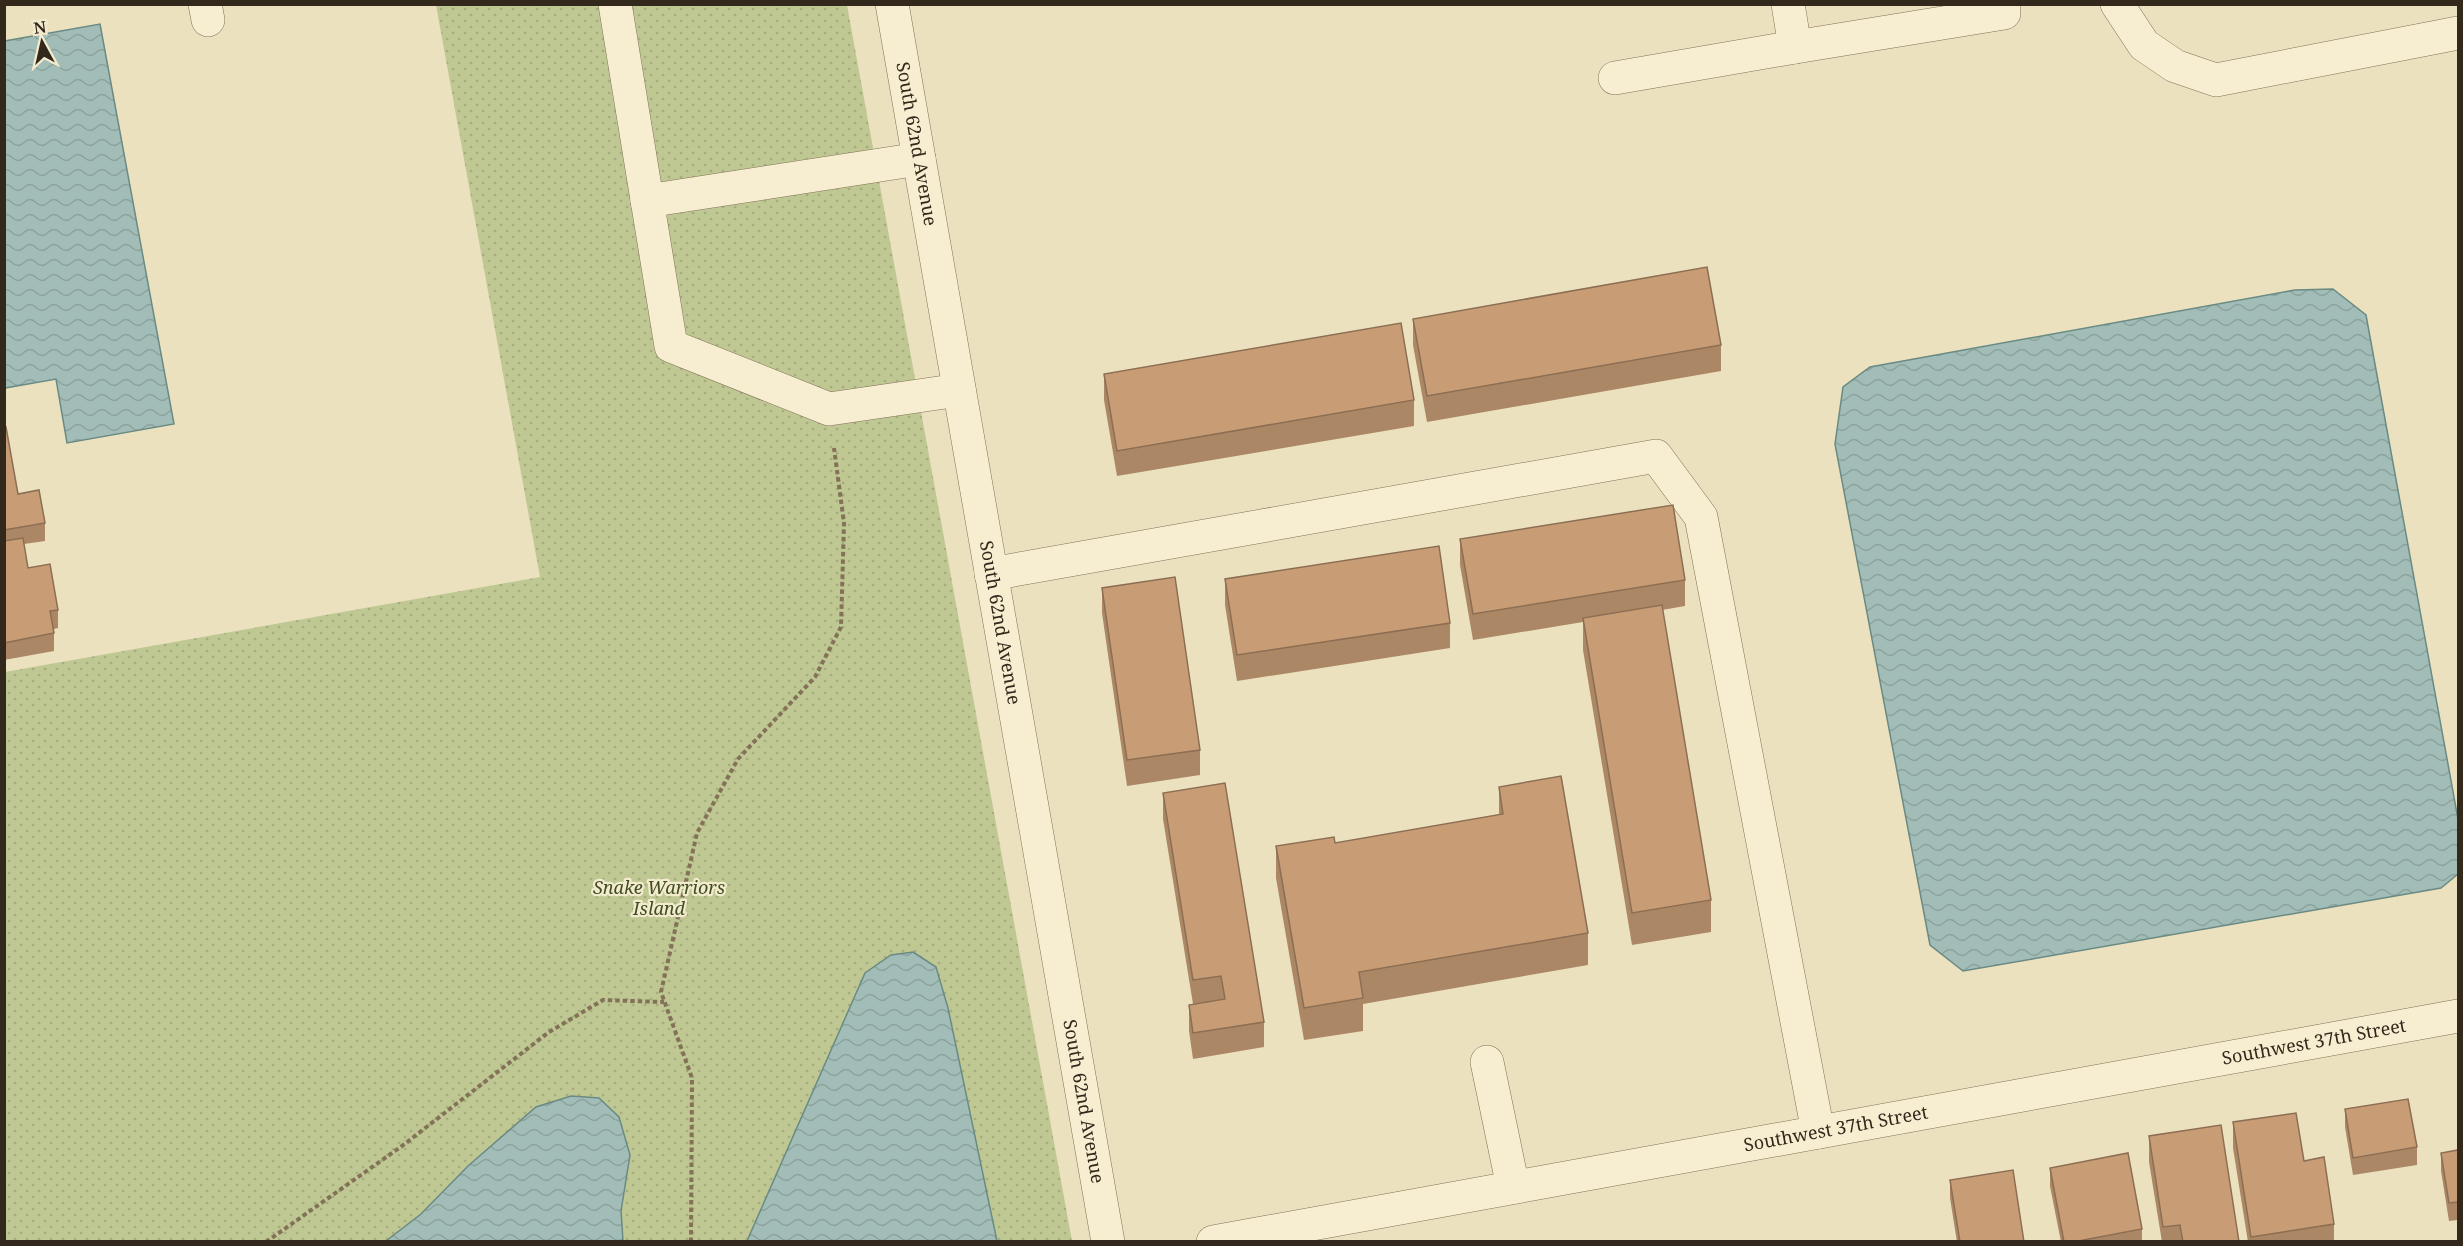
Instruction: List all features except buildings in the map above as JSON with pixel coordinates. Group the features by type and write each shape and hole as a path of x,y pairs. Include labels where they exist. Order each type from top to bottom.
{"street":[{"path":"615,4 671,346 829,409 959,390"},
{"name":"South 62nd Avenue","path":"892,4 1108,1242"},
{"path":"1788,4 1795,47"},
{"path":"1616,78 2004,13 2003,4"},
{"path":"2117,4 2120,13 2144,45 2175,66 2216,80 2458,33"},
{"path":"647,201 919,159"},
{"path":"991,574 1656,456 1701,517 1818,1132"},
{"name":"Southwest 37th Street","path":"1213,1242 2458,1016"},
{"path":"1487,1062 1514,1187"}],"path":[{"path":"691,1242 692,1078 661,992 697,833 738,759 815,677 841,627 844,523 833,441"},
{"path":"266,1242 402,1146 549,1032 603,1000 664,1002"}],"green space":[{"name":"Snake Warriors Island","path":"436,5 847,5 1072,1241 5,1242 5,672 540,577"}],"water":[{"path":"100,24 174,424 67,443 56,379 5,388 5,41"},
{"path":"2333,289 2366,315 2458,819 2458,874 2441,888 1963,971 1930,945 1835,444 1843,387 1870,367 2295,290"},
{"path":"913,952 936,967 948,1008 997,1241 747,1241 865,973 891,955"},
{"path":"571,1096 599,1098 619,1117 630,1155 621,1211 623,1241 386,1241 421,1214 468,1166 536,1107"}]}
